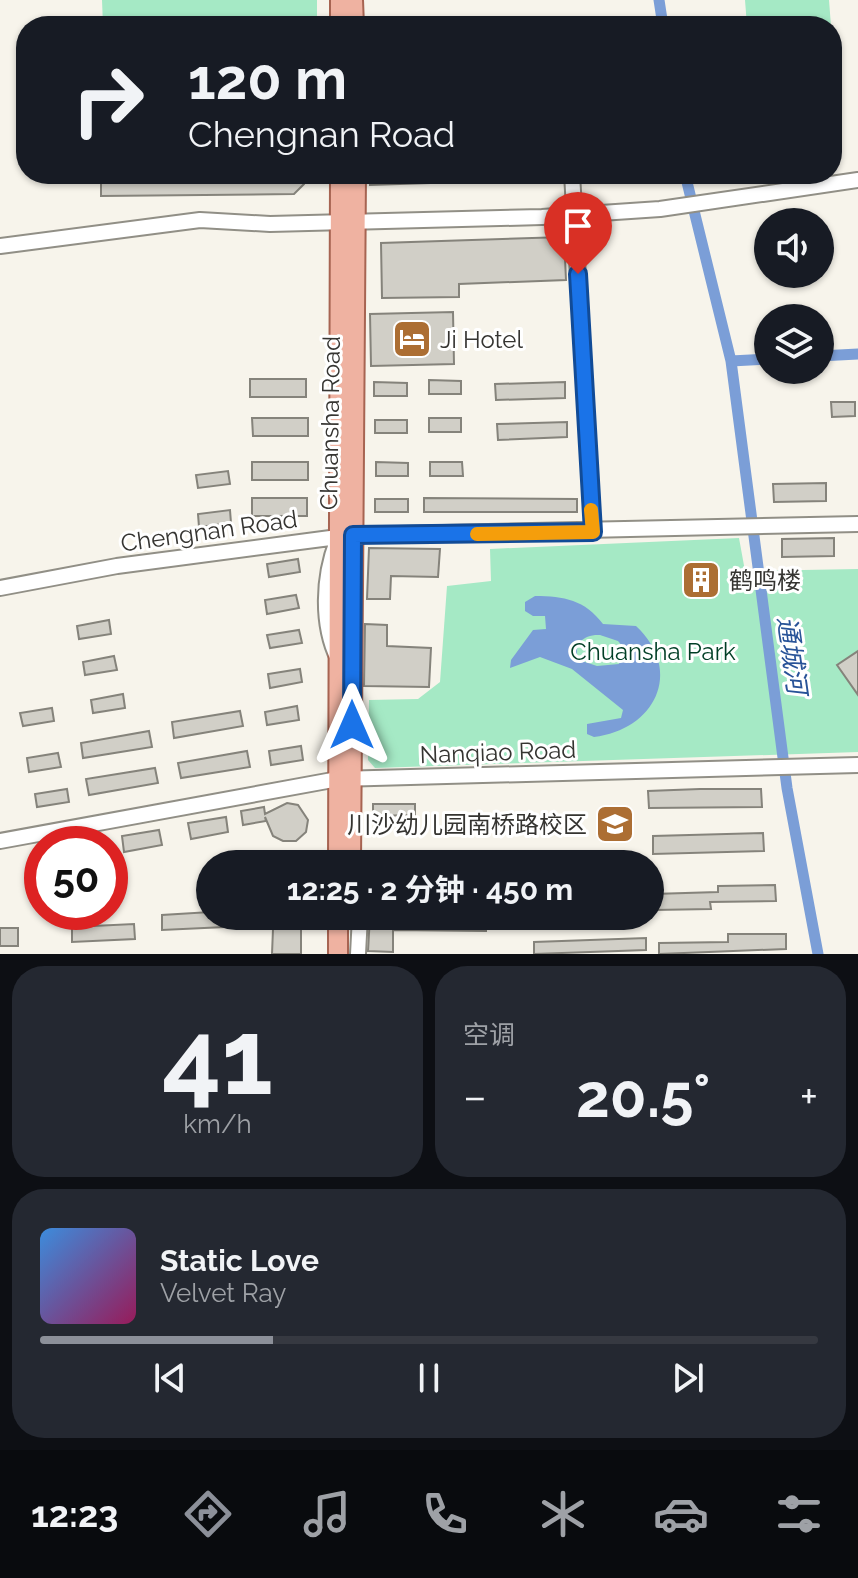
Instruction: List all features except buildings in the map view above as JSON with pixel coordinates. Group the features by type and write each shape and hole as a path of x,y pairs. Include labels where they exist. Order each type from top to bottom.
{"main road":[{"name":"Chuansha Road","path":"342,184 348,220"},
{"name":"Chuansha Road","path":"339,850 344,779 348,220 354,184"},
{"name":"Chuansha Road","path":"346,536 338,661 350,850"},
{"path":"338,930 338,954"},
{"path":"350,930 350,954"}],"street":[{"path":"573,184 593,532"},
{"path":"0,246 200,220 270,224 575,215 666,207 830,184"},
{"name":"Chengnan Road","path":"0,588 117,566 346,536 858,524"},
{"name":"Nanqiao Road","path":"0,841 344,779 858,765"},
{"path":"358,954 359,930"}],"green space":[{"path":"102,0 317,0 317,16 103,16"},
{"path":"745,0 829,0 830,16 746,16"},
{"name":"Chuansha Park","path":"739,538 745,571 858,569 858,752 375,768 368,760 369,700 418,699 440,682 447,586 491,581 490,549"}],"water":[{"path":"535,596 565,599 589,610 603,624 636,626 651,644 659,662 660,679 656,696 647,711 615,732 594,737 587,734 587,724 621,718 623,710 572,669 540,657 510,668 511,660 533,630 546,629 545,616 533,616 525,611 525,602","holes":["600,635 618,641 624,648 619,664 597,666 579,660 577,649 584,638"]}],"waterway":[{"name":"通城河","path":"659,0 661,16"},
{"name":"通城河","path":"687,184 731,361 787,788 818,954"},
{"name":"通城河","path":"834,355 858,354"},
{"name":"通城河","path":"731,361 754,360"}],"slow traffic":[{"path":"477,534 593,532 591,510"}],"place":[{"name":"Ji Hotel","path":"412,339"},
{"name":"鹤鸣楼","path":"701,580"},
{"name":"川沙幼儿园南桥路校区","path":"615,824"}],"route":[{"path":"352,725 353,535 593,532 578,274"}]}
